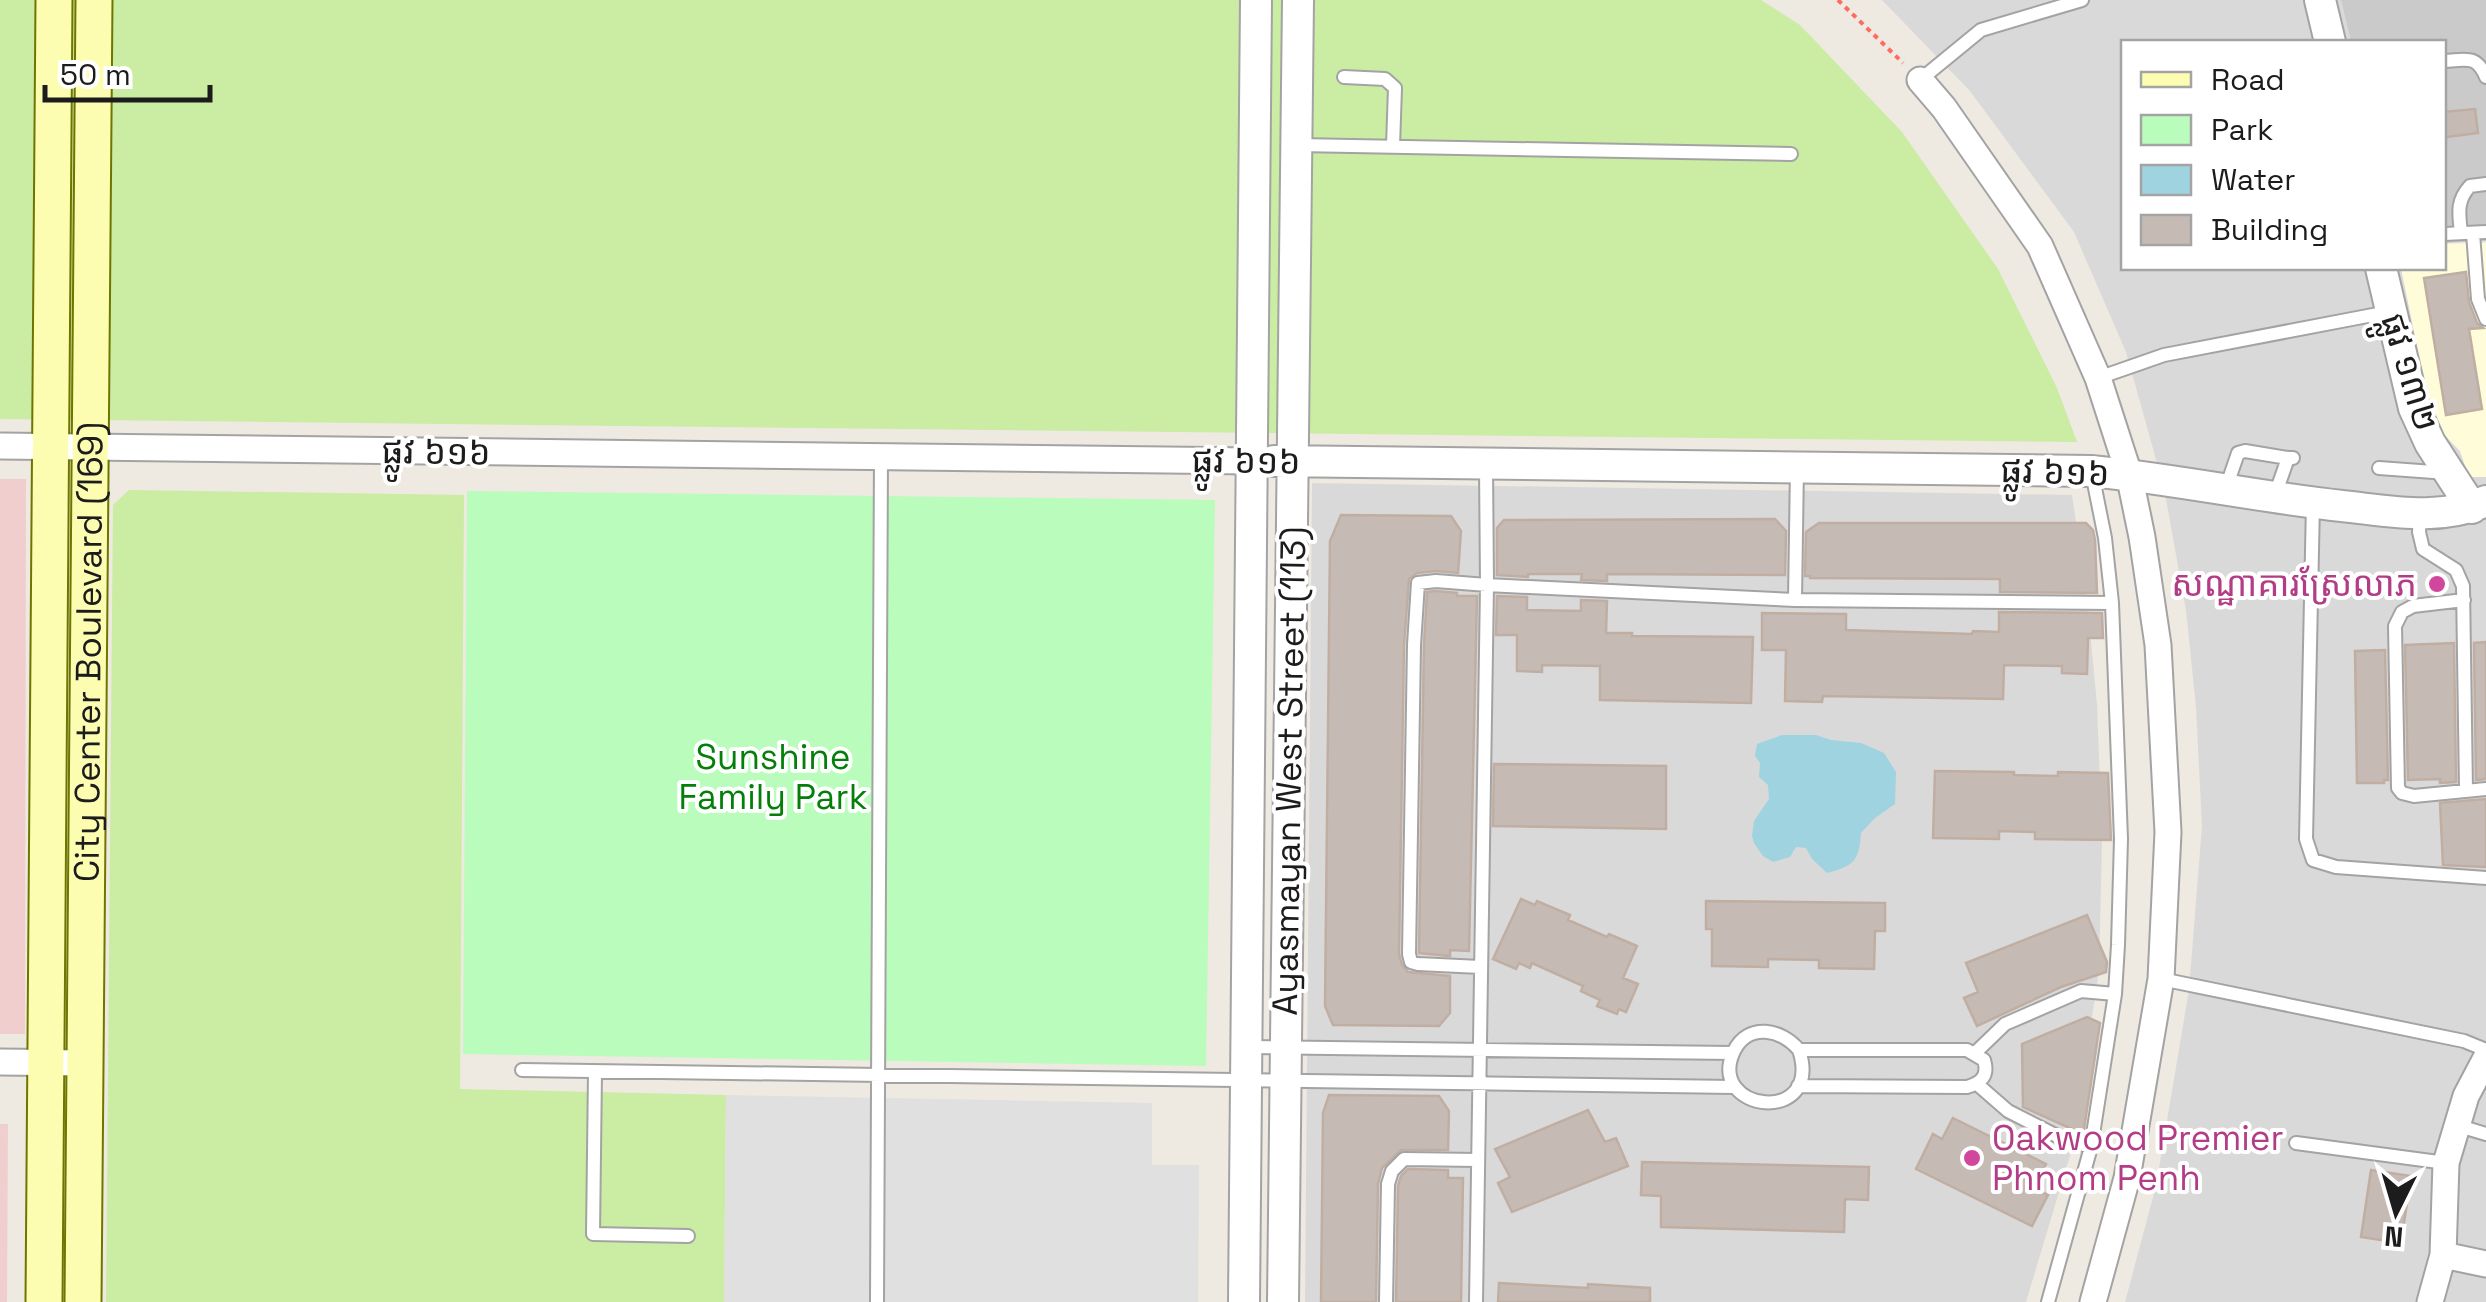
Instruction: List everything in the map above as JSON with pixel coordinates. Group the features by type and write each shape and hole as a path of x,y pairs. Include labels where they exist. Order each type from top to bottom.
{"main road":[{"name":"City Center Boulevard (169)","path":"44,1302 54,0"},
{"name":"City Center Boulevard (169)","path":"83,1302 94,0"}],"street":[{"name":"Ayasmayan West Street (113)","path":"1244,1302 1256,0"},
{"name":"Ayasmayan West Street (113)","path":"1283,1302 1298,0"},
{"path":"2320,0 2330,40"},
{"path":"1920,80 1944,108 2040,246 2098,378 2129,474 2160,661 2168,832 2161,978 2127,1178 2094,1302"},
{"path":"1255,144 1296,146"},
{"name":"ផ្លូវ ១៣២","path":"2385,301 2414,408 2430,443 2481,509"},
{"name":"ផ្លូវ ៦១៦","path":"0,446 2091,470 2274,499 2420,514 2481,509"},
{"path":"1248,890 1288,891"},
{"path":"2430,1302 2444,1255 2446,1163 2466,1096 2486,1058"},
{"path":"0,1062 85,1063"},
{"path":"2444,1255 2486,1264"}],"lane":[{"path":"1920,80 1981,30 2082,0"},
{"path":"2446,62 2472,60 2481,64 2486,78"},
{"path":"1344,76 1385,79 1395,88 1393,146"},
{"path":"1296,146 1791,154"},
{"path":"2486,184 2470,186 2462,194 2458,208 2473,233 2478,300 2486,319"},
{"path":"2446,234 2473,233"},
{"path":"2098,378 2164,355 2385,301"},
{"path":"2225,491 2238,452 2291,458 2274,499"},
{"path":"877,1302 881,456"},
{"path":"1476,1302 1486,464"},
{"path":"1795,600 1798,467"},
{"path":"2380,468 2450,473"},
{"path":"2048,1302 2091,1147 2115,994 2122,838 2112,604 2105,538 2091,470"},
{"path":"2314,503 2306,839 2313,860 2336,867 2486,878"},
{"path":"2420,514 2423,549 2456,570 2463,586 2466,790"},
{"path":"1480,967 1410,962 1418,583 1795,600 2112,604"},
{"path":"2464,600 2414,606 2402,612 2395,626 2398,788 2414,796 2486,789"},
{"path":"2161,978 2464,1041 2486,1050"},
{"path":"1975,1053 2005,1024 2081,991 2115,994"},
{"path":"1769,1031 1791,1040 1798,1050 1802,1074 1798,1086 1782,1100 1758,1103 1734,1087 1733,1054 1744,1038 1769,1031"},
{"path":"1246,1047 1733,1054"},
{"path":"1798,1050 1967,1050 1984,1060 1987,1069 1984,1079 1966,1087 1798,1086"},
{"path":"522,1070 1734,1087"},
{"path":"595,1072 594,1234 688,1236"},
{"path":"1977,1084 2008,1111 2065,1140 2091,1147"},
{"path":"2456,1125 2486,1134"},
{"path":"2296,1143 2446,1163"},
{"path":"1386,1302 1388,1184 1392,1170 1404,1160 1478,1160"}],"path":[{"path":"1838,0 1920,80"}],"shaded area":[{"path":"1882,0 2341,0 2351,40 2121,40 2121,270 2401,270 2433,423 2460,451 2469,477 2486,477 2486,1302 2125,1302 2156,1186 2189,990 2202,826 2186,610 2164,488 2126,352 2074,232 1970,91"},
{"path":"2341,0 2486,0 2486,241 2446,243 2446,40 2351,40"},
{"path":"2486,243 2486,477 2469,477 2460,451 2433,423 2401,270 2446,270 2446,244"},
{"path":"0,479 26,479 25,1034 0,1034"},
{"path":"1312,483 2072,495 2097,705 2102,839 2099,971 2071,1152 2026,1302 1305,1302"},
{"path":"726,1095 1152,1103 1152,1165 1199,1165 1198,1302 724,1302"},
{"path":"0,1124 8,1124 7,1302 0,1302"}],"green space":[{"path":"0,0 1761,0 1800,25 1902,132 1998,269 2057,388 2077,442 0,419"},
{"path":"129,490 464,495 460,1089 726,1095 724,1302 106,1302 113,505"},
{"name":"Sunshine Family Park","path":"467,491 1215,500 1206,1066 463,1054"}],"water":[{"path":"1782,735 1816,735 1861,743 1884,753 1896,772 1895,804 1861,833 1856,856 1843,868 1827,873 1806,848 1796,847 1790,857 1773,862 1754,843 1754,821 1769,799 1768,785 1759,777 1757,744"}],"building":[{"path":"2475,109 2478,133 2446,137 2446,112"},
{"path":"2466,272 2469,302 2483,328 2469,329 2482,409 2446,415 2424,278"},
{"path":"1341,515 1451,516 1461,531 1458,573 1417,573 1409,579 1404,645 1399,954 1408,972 1450,976 1450,1013 1439,1026 1333,1025 1325,1006 1330,541"},
{"path":"1775,519 1786,531 1785,575 1607,574 1607,581 1581,580 1582,574 1497,575 1497,528 1504,520"},
{"path":"1819,523 2086,523 2095,540 2097,593 2000,592 2000,579 1810,578 1805,576 1806,532"},
{"path":"1427,592 1477,596 1469,951 1450,950 1450,956 1419,953 1424,645"},
{"path":"1497,596 1527,597 1527,610 1581,611 1581,600 1607,601 1606,633 1753,637 1751,703 1600,700 1600,666 1542,665 1542,672 1517,671 1517,635 1496,635"},
{"path":"1999,612 2102,613 2103,638 2088,638 2087,674 2062,673 2062,666 2004,665 2003,699 1823,696 1822,702 1785,701 1786,650 1762,650 1762,613 1846,614 1846,630 1972,634 1999,632"},
{"path":"2486,642 2486,779 2476,780 2474,643"},
{"path":"2454,643 2456,782 2408,780 2405,645"},
{"path":"2385,650 2388,780 2357,783 2355,651"},
{"path":"1494,764 1666,766 1666,829 1493,826"},
{"path":"1935,771 2058,776 2058,772 2108,773 2111,840 2035,839 2035,832 1999,831 1999,839 1933,838"},
{"path":"2486,799 2486,867 2443,865 2440,803"},
{"path":"1521,899 1535,905 1537,901 1570,915 1568,920 1637,946 1623,978 1638,984 1626,1012 1619,1009 1617,1014 1597,1006 1600,1000 1581,991 1583,986 1532,963 1530,968 1519,963 1516,969 1493,959"},
{"path":"1706,901 1885,903 1885,931 1875,931 1874,969 1819,968 1819,960 1768,959 1768,967 1712,966 1712,929 1706,929"},
{"path":"2087,915 2107,962 2106,972 2061,987 1977,1026 1964,998 1978,992 1966,963"},
{"path":"2087,1017 2100,1023 2084,1129 2074,1130 2023,1107 2022,1044"},
{"path":"1329,1095 1439,1096 1449,1111 1448,1150 1401,1150 1382,1168 1378,1184 1376,1302 1321,1302 1323,1113"},
{"path":"1588,1110 1605,1142 1616,1138 1628,1166 1512,1212 1498,1183 1510,1177 1495,1149"},
{"path":"1953,1118 2046,1164 2033,1188 2048,1195 2032,1226 1916,1169 1933,1134 1942,1139"},
{"path":"1642,1162 1869,1167 1868,1200 1845,1199 1844,1232 1661,1227 1661,1196 1641,1195"},
{"path":"1408,1169 1448,1170 1448,1178 1463,1178 1461,1302 1396,1302 1398,1186"},
{"path":"2371,1170 2411,1176 2401,1243 2361,1237"},
{"path":"1499,1283 1650,1288 1650,1302 1498,1302"}],"place":[{"name":"សណ្ឋាគារស្រែលាភ","path":"2437,584"},
{"name":"Oakwood Premier Phnom Penh","path":"1972,1158"}]}
